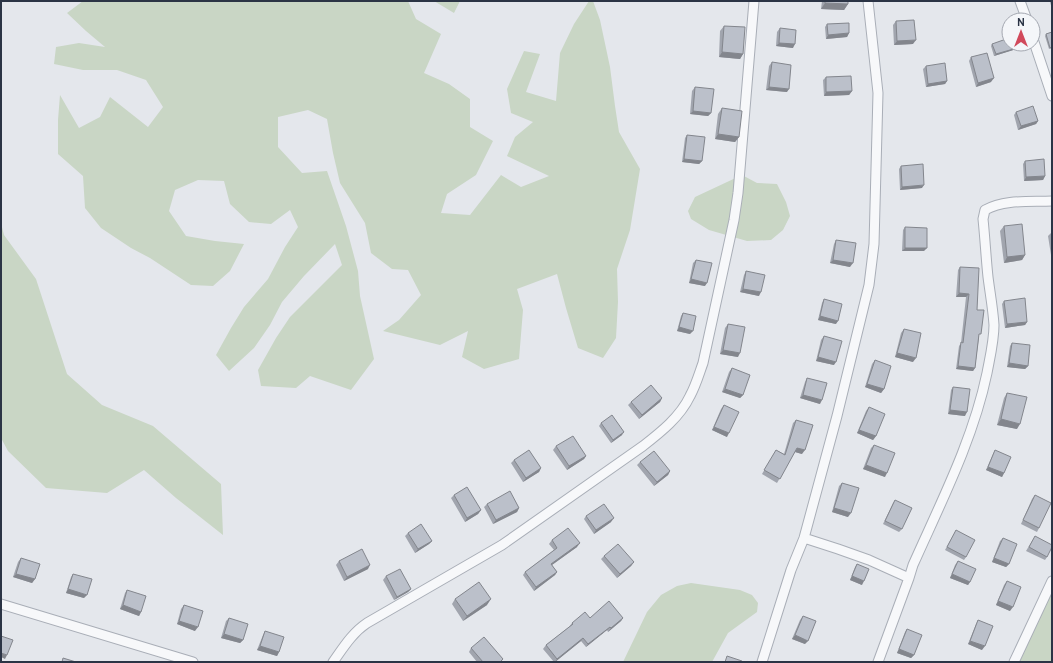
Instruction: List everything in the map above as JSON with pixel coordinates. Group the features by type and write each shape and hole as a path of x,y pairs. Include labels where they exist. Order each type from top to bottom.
{"street":[{"path":"333,662 358,629 502,545 663,431 683,408 697,382 703,363 734,220 738,193 754,1"},
{"path":"762,662 791,570 804,538 868,295 874,252 878,93 868,1"},
{"path":"1020,1 1024,12"},
{"path":"1037,52 1052,96"},
{"path":"878,662 913,565 954,475 971,430 984,388 994,326 983,219 985,210 1003,203 1052,201"},
{"path":"804,538 869,560 909,578"},
{"path":"1014,662 1052,581"},
{"path":"1,604 193,662"}],"green space":[{"path":"83,1 408,1 416,19 441,34 424,73 449,84 470,99 470,127 493,141 476,175 447,194 441,213 470,215 501,175 521,187 549,176 507,156 515,137 533,122 511,113 507,89 524,51 540,54 526,92 556,101 560,53 574,24 589,1 593,1 600,20 610,67 619,132 640,169 630,230 617,269 618,302 616,338 603,358 578,348 557,274 517,289 523,310 519,359 484,369 462,357 468,331 440,345 383,331 399,320 421,295 408,270 392,269 371,253 365,223 340,183 327,119 308,110 278,117 278,147 302,173 327,171 346,226 358,271 360,296 374,359 351,390 310,376 296,388 261,386 258,370 290,317 342,265 335,244 304,276 282,302 270,325 254,348 229,371 216,355 244,307 268,279 285,247 298,227 290,210 271,224 249,222 230,204 224,181 198,180 175,190 169,211 186,236 244,244 230,271 213,286 191,285 101,228 85,208 83,176 58,154 60,95 79,128 100,117 110,97 148,127 163,107 146,80 117,70 83,70 54,64 56,47 79,43 105,47 67,13"},
{"path":"434,1 460,1 454,13"},
{"path":"742,175 757,183 777,184 786,202 790,216 783,230 771,240 747,241 709,230 691,219 688,211 695,197"},
{"path":"1,223 4,235 36,279 67,374 102,405 153,426 221,484 223,535 176,498 144,470 107,493 46,488 8,451 1,438"},
{"path":"691,583 740,590 752,595 758,603 757,612 728,633 712,662 623,662 647,612 661,595 677,586"},
{"path":"1052,586 1052,662 1019,662"}],"building":[{"path":"825,1 848,1 848,4 825,3"},
{"path":"914,20 916,40 897,41 896,21"},
{"path":"849,23 849,33 828,35 827,24"},
{"path":"724,26 745,27 743,54 722,52"},
{"path":"780,28 796,30 795,44 779,43"},
{"path":"1052,32 1052,47 1050,48 1046,34"},
{"path":"1001,41 1001,52 1003,52 996,54 992,44"},
{"path":"987,53 994,78 978,83 971,57"},
{"path":"772,62 791,65 789,89 769,87"},
{"path":"945,63 947,81 928,84 926,66"},
{"path":"851,76 852,91 826,92 826,77"},
{"path":"695,87 714,89 711,113 693,111"},
{"path":"1033,106 1038,121 1021,126 1016,112"},
{"path":"722,108 742,111 739,137 718,134"},
{"path":"687,135 705,137 702,161 684,159"},
{"path":"1044,159 1045,176 1026,177 1025,161"},
{"path":"923,164 924,185 902,187 901,166"},
{"path":"1022,224 1025,255 1007,257 1004,226"},
{"path":"905,227 927,228 927,248 905,248"},
{"path":"836,240 856,243 853,263 833,260"},
{"path":"696,260 712,263 707,283 691,279"},
{"path":"960,267 979,268 977,310 984,310 981,334 979,334 975,368 958,366 961,342 963,343 969,294 959,293"},
{"path":"746,271 765,275 761,292 743,289"},
{"path":"1025,298 1027,322 1007,324 1004,301"},
{"path":"824,299 842,304 838,321 820,316"},
{"path":"683,313 696,316 693,331 679,327"},
{"path":"728,324 745,327 740,353 723,350"},
{"path":"904,329 921,333 916,358 897,353"},
{"path":"824,336 842,341 836,362 818,357"},
{"path":"1012,343 1030,345 1028,366 1009,363"},
{"path":"875,360 891,366 884,389 867,384"},
{"path":"732,368 750,375 743,395 725,389"},
{"path":"807,378 827,383 822,400 803,395"},
{"path":"651,385 662,398 642,415 631,402"},
{"path":"953,387 970,389 967,412 950,410"},
{"path":"1007,393 1027,397 1020,424 1001,419"},
{"path":"724,405 739,412 729,433 714,427"},
{"path":"869,407 885,414 876,436 859,430"},
{"path":"612,415 624,432 613,440 601,423"},
{"path":"796,420 813,425 805,450 797,448 780,479 764,470 776,450 785,455"},
{"path":"573,436 586,456 569,466 556,446"},
{"path":"874,445 895,453 887,473 866,465"},
{"path":"529,450 541,468 526,478 514,460"},
{"path":"995,450 1011,457 1004,473 988,467"},
{"path":"654,451 670,471 657,482 640,462"},
{"path":"842,483 859,488 851,513 834,508"},
{"path":"467,487 481,510 467,518 454,495"},
{"path":"510,491 519,508 496,520 487,504"},
{"path":"1035,495 1051,503 1039,528 1023,520"},
{"path":"895,500 912,508 902,529 885,521"},
{"path":"604,504 614,518 596,530 586,516"},
{"path":"421,524 432,541 418,549 408,533"},
{"path":"568,528 580,543 551,564 557,572 536,587 525,572 557,548 552,540"},
{"path":"956,530 975,540 966,557 947,547"},
{"path":"1035,536 1052,545 1047,557 1029,547"},
{"path":"1003,538 1017,544 1009,564 994,558"},
{"path":"618,544 634,562 620,574 604,556"},
{"path":"362,549 370,565 347,577 339,561"},
{"path":"21,558 40,564 35,579 16,574"},
{"path":"958,561 976,569 970,582 952,574"},
{"path":"857,564 869,569 864,581 852,576"},
{"path":"400,569 411,589 397,597 386,576"},
{"path":"73,574 92,579 87,595 68,589"},
{"path":"1007,581 1021,587 1013,607 998,601"},
{"path":"479,582 491,599 467,616 455,599"},
{"path":"127,590 146,596 141,612 123,605"},
{"path":"609,601 623,618 588,644 583,638 557,659 546,645 573,624 572,623 585,612 590,618"},
{"path":"184,605 203,611 198,627 179,621"},
{"path":"803,616 816,621 808,641 795,635"},
{"path":"229,618 248,624 243,640 224,634"},
{"path":"978,620 993,626 985,646 970,641"},
{"path":"907,629 922,635 914,655 899,649"},
{"path":"265,631 284,637 279,652 260,646"},
{"path":"1,636 13,640 7,655 1,653"},
{"path":"484,637 503,659 500,662 483,662 471,648"},
{"path":"727,656 742,661 725,662"},
{"path":"63,658 76,662 62,662"}]}
